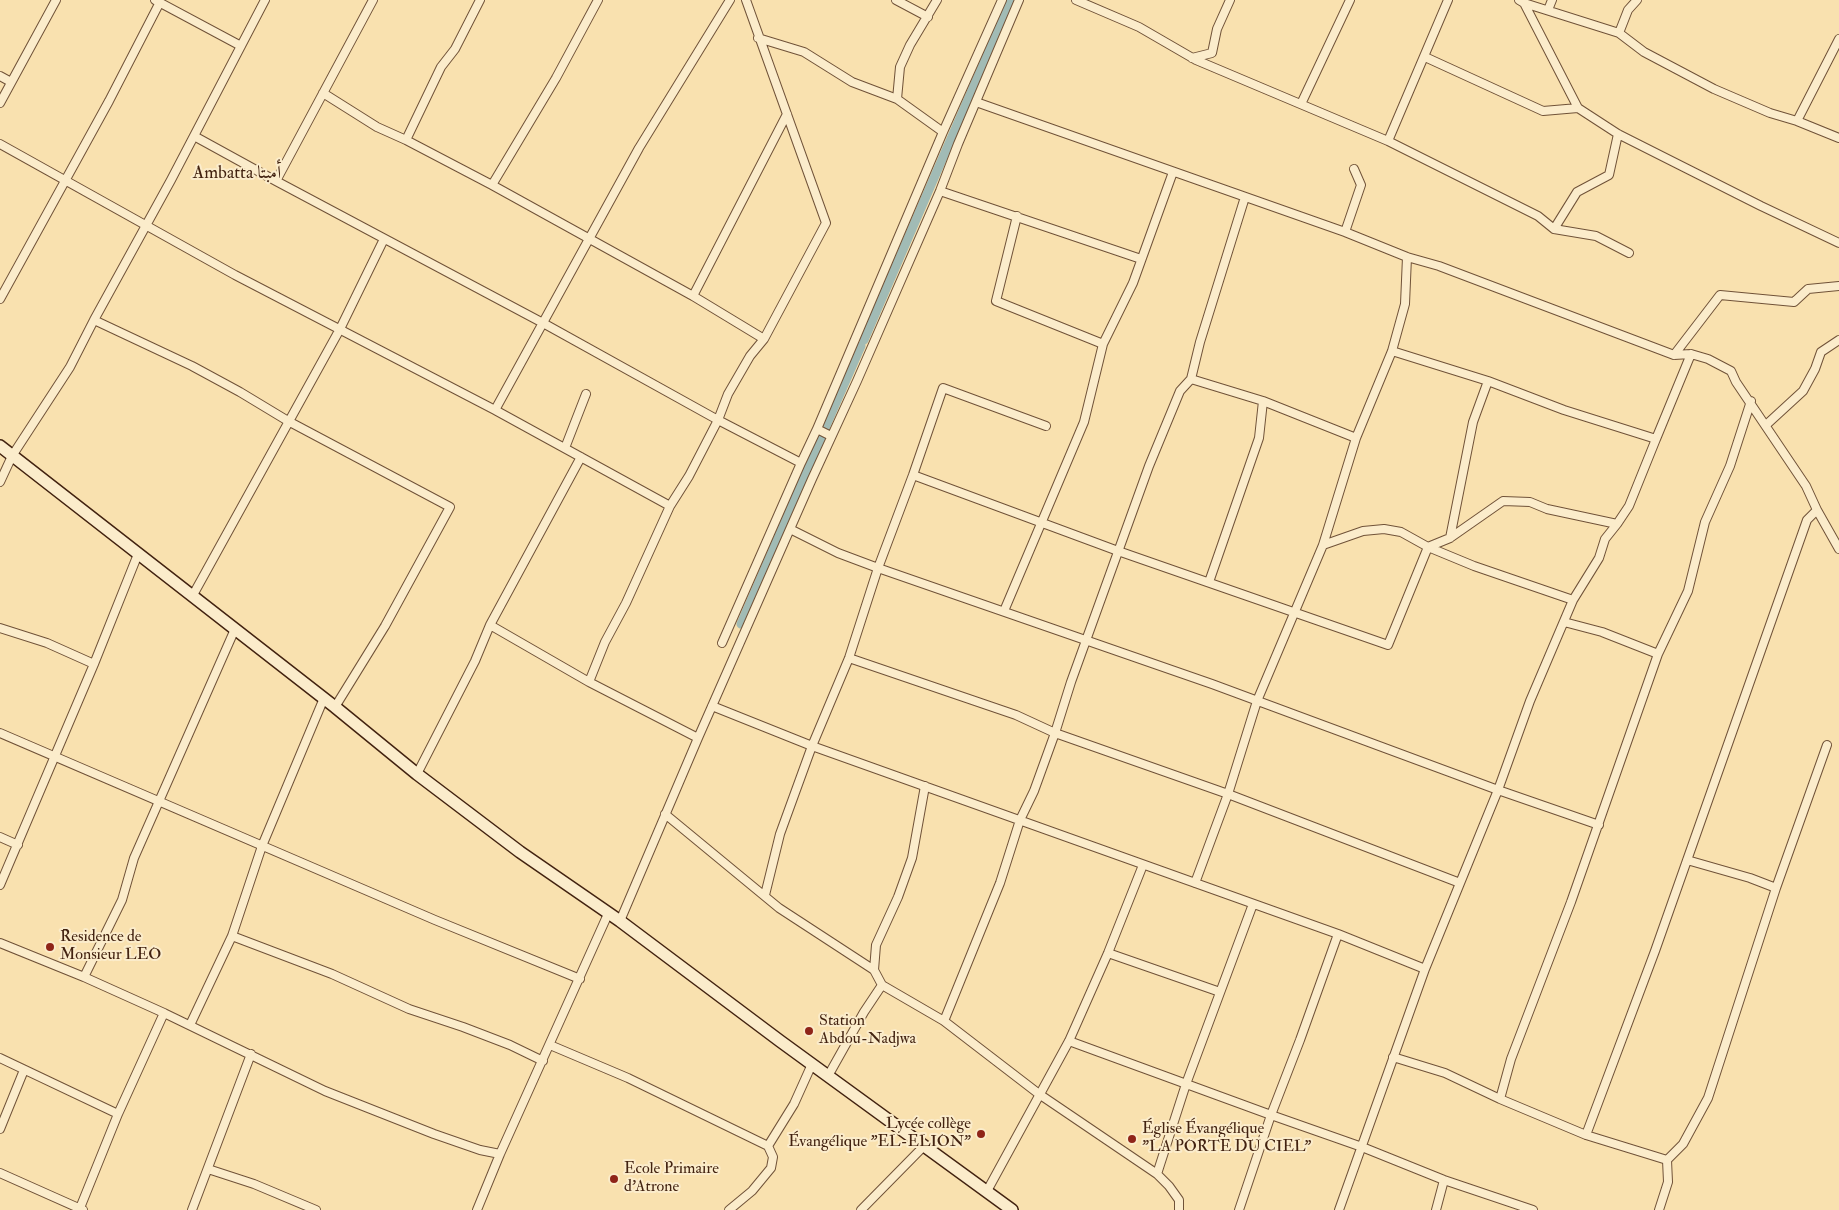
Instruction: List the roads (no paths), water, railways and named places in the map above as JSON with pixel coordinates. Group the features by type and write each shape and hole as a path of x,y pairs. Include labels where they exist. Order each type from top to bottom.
{"street":[{"path":"0,103 56,0"},
{"path":"0,482 12,456 70,367 265,0"},
{"path":"276,181 372,0"},
{"path":"406,140 441,68 455,49 480,0"},
{"path":"492,186 556,78 598,0"},
{"path":"495,410 639,148 730,0"},
{"path":"589,682 605,642 626,603 670,506 689,476 718,420 728,394 750,356 764,339 826,223 758,38 746,0"},
{"path":"896,0 928,17"},
{"path":"897,99 900,67 910,45 937,0"},
{"path":"722,643 817,429 943,132 1002,0"},
{"path":"620,921 712,706 940,191 1019,0"},
{"path":"1076,0 1139,28 1192,58 1388,141 1538,216 1554,228 1596,236 1629,252"},
{"path":"1192,58 1212,53 1217,29 1230,0"},
{"path":"1301,104 1350,0"},
{"path":"1388,141 1448,0"},
{"path":"1548,10 1552,0"},
{"path":"1618,33 1628,10 1637,0"},
{"path":"0,299 66,180 158,1 241,46"},
{"path":"1521,2 1618,33 1644,52 1714,89 1770,113 1839,138"},
{"path":"1521,2 1578,108 1618,134 1839,243"},
{"path":"758,38 804,52 852,82 897,99 943,132"},
{"path":"1798,122 1839,41"},
{"path":"1425,57 1544,111 1578,108"},
{"path":"0,76 11,82"},
{"path":"324,93 377,127 406,140 588,238 693,296 764,339"},
{"path":"976,102 1346,232 1407,257 1439,266 1674,354 1691,354 1708,359 1731,371 1736,382 1751,401 1806,486 1839,549"},
{"path":"693,296 787,114"},
{"path":"1554,228 1577,192 1609,175 1618,134"},
{"path":"194,136 543,323 718,420 801,462"},
{"path":"0,144 235,275 495,410 670,506"},
{"path":"1346,232 1361,185 1354,169"},
{"path":"1004,611 1084,422 1103,344 1133,282 1173,172"},
{"path":"940,191 1142,259"},
{"path":"944,1021 1000,883 1020,820 1034,791 1056,733 1086,640 1118,551 1180,391 1191,379 1200,342 1245,197"},
{"path":"1017,216 996,301 1103,344"},
{"path":"193,595 340,329 384,238"},
{"path":"1195,883 1228,794 1258,701 1323,546 1356,438 1392,351 1405,304 1407,257"},
{"path":"1674,354 1720,296 1794,302 1808,289 1839,286"},
{"path":"94,320 192,366 288,421 450,507 385,626 335,706"},
{"path":"1766,425 1803,391 1815,369 1821,352 1839,340"},
{"path":"1392,351 1488,381 1564,410 1656,439"},
{"path":"1339,1210 1425,969 1498,790 1530,701 1572,600 1599,558 1606,539 1629,506 1691,354"},
{"path":"1191,379 1263,401 1356,438"},
{"path":"1450,538 1473,422 1488,381"},
{"path":"764,895 780,834 812,746 849,658 878,568 943,388 1046,426"},
{"path":"565,448 586,394"},
{"path":"1209,582 1259,438 1263,401"},
{"path":"1500,1098 1527,1015 1599,825 1658,654 1688,591 1705,522 1730,466 1751,401"},
{"path":"817,429 831,436"},
{"path":"0,446 335,706 417,774 520,852 620,921 828,1076 987,1191 1008,1209"},
{"path":"417,774 475,661 490,625 581,456"},
{"path":"913,475 1118,551 1388,645 1428,547 1450,538 1503,501 1530,502 1547,509 1617,524"},
{"path":"1586,1135 1687,860 1807,520 1817,510"},
{"path":"790,529 838,553 878,568 1258,701 1498,790 1599,825"},
{"path":"1323,546 1363,531 1384,530 1401,532 1428,547 1474,566 1572,600"},
{"path":"0,885 94,664 138,554"},
{"path":"1564,622 1602,632 1658,654"},
{"path":"490,625 589,682 698,738"},
{"path":"0,628 47,644 94,664"},
{"path":"84,977 122,900 134,858 235,629"},
{"path":"849,658 1016,715 1056,733 1228,794 1460,883"},
{"path":"190,1025 232,936 262,846 324,698"},
{"path":"712,706 812,746 1338,934 1425,969"},
{"path":"0,734 435,920 580,978"},
{"path":"1659,1210 1668,1182 1667,1160 1683,1144 1708,1098 1776,888 1827,745"},
{"path":"874,970 876,945 898,897 912,858 925,786"},
{"path":"665,814 780,908 874,970 882,985 944,1021 1039,1094 1157,1174 1179,1200 1179,1210"},
{"path":"0,837 18,845"},
{"path":"1687,860 1750,878 1776,888"},
{"path":"987,1191 1069,1041 1108,954 1143,865"},
{"path":"1157,1174 1186,1084 1253,904"},
{"path":"477,1210 500,1154 608,914"},
{"path":"1239,1210 1270,1115 1300,1040 1338,934"},
{"path":"232,936 332,974 409,1009 494,1039 543,1061"},
{"path":"0,943 84,977 164,1013 325,1091 471,1146 500,1154"},
{"path":"1108,954 1220,992"},
{"path":"828,1076 864,1012 882,985"},
{"path":"0,1173 82,1209 118,1114 164,1013"},
{"path":"1069,1041 1362,1148 1444,1180 1533,1210"},
{"path":"550,1045 628,1078 768,1146 773,1158 771,1168 752,1191 730,1210"},
{"path":"192,1210 251,1054"},
{"path":"1393,1057 1445,1073 1586,1135 1667,1160"},
{"path":"0,1058 118,1114"},
{"path":"768,1146 794,1104 812,1064"},
{"path":"0,1129 24,1070"},
{"path":"861,1210 924,1146"},
{"path":"208,1169 254,1184 316,1210"},
{"path":"1436,1210 1444,1180"}],"waterway":[{"path":"864,340 1011,0"},
{"path":"825,428 861,346"},
{"path":"741,624 821,438"}],"place":[{"name":"Residence de Monsieur LEO","path":"50,947"},
{"name":"Station Abdou-Nadjwa","path":"809,1031"},
{"name":"Lycée collège Évangélique \"EL-ELION\"","path":"981,1134"},
{"name":"Église Évangélique \"LA PORTE DU CIEL\"","path":"1132,1139"},
{"name":"Ecole Primaire d'Atrone","path":"614,1179"}],"district":[{"name":"Ambatta أمبتا","path":"237,174"}]}
